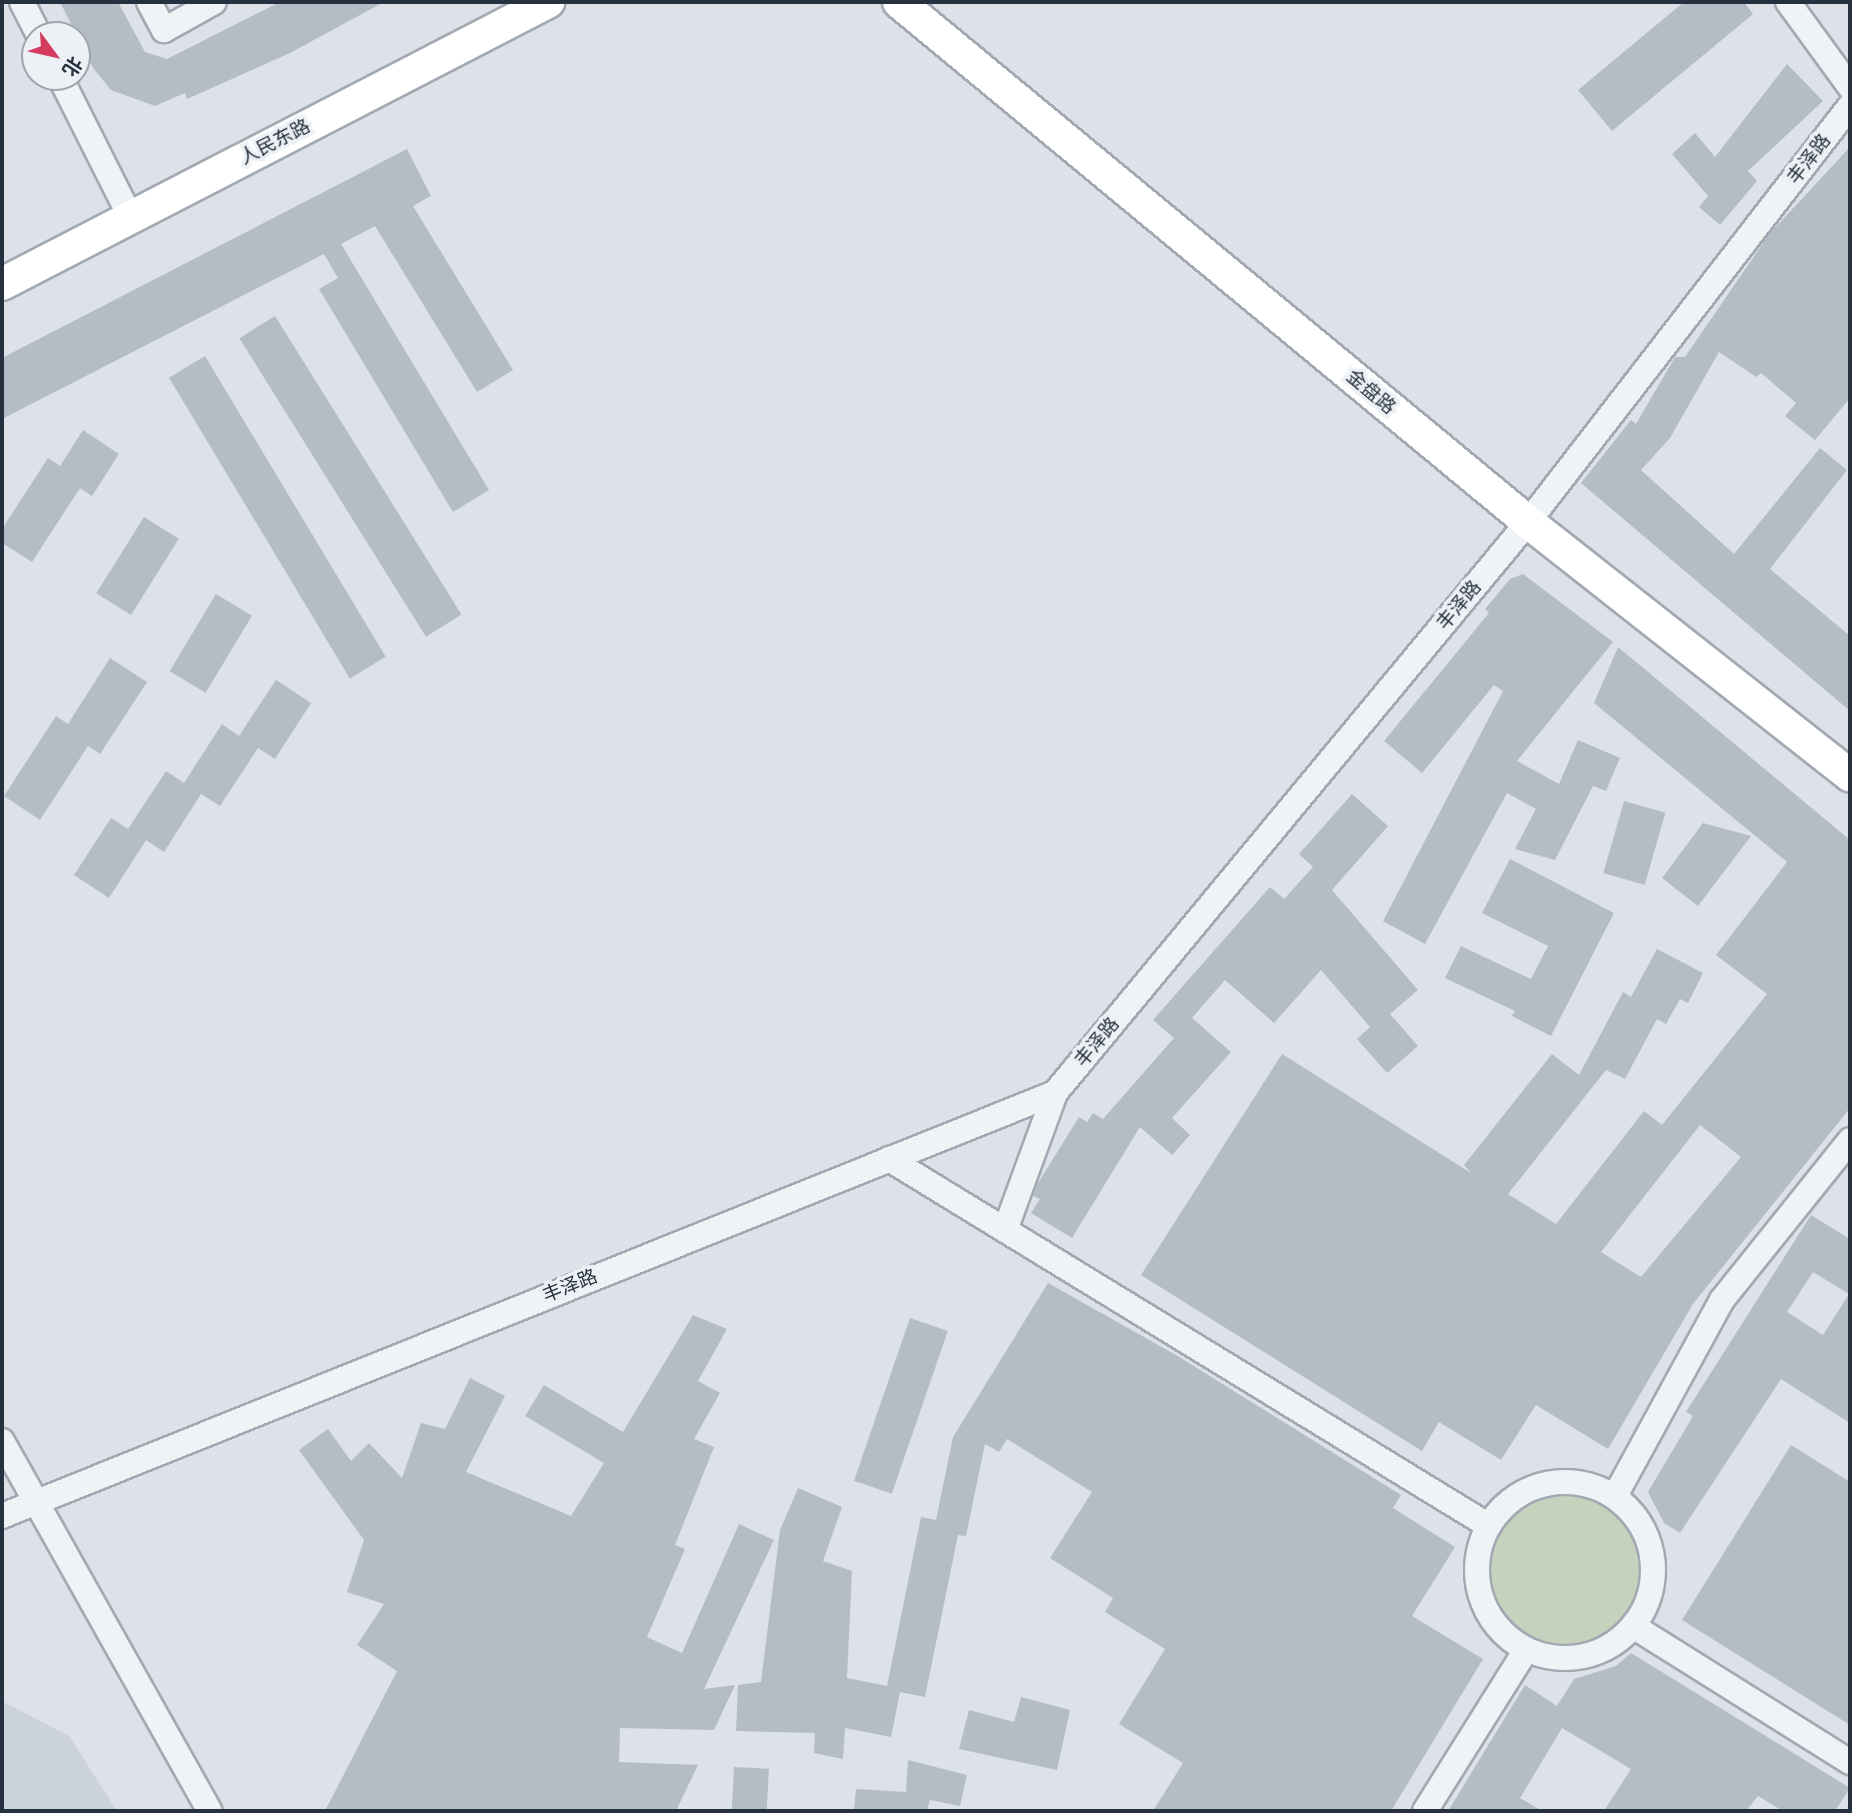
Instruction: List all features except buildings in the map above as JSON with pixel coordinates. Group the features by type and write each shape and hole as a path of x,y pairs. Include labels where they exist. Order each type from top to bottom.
{"main road":[{"name":"人民东路","path":"2,284 548,2"},
{"name":"金盘路","path":"899,2 1528,522 1850,774"}],"street":[{"path":"22,2 32,21"},
{"path":"149,2 163,30 214,2"},
{"path":"1788,2 1850,88"},
{"path":"67,91 130,216"},
{"name":"丰泽路","path":"2,1516 1055,1093 1528,522 1850,106"},
{"path":"1005,1230 1055,1093"},
{"path":"1615,1496 1723,1300 1850,1140"},
{"path":"889,1159 1489,1526"},
{"path":"2,1441 210,1811"},
{"path":"1550,1483 1588,1484 1615,1496 1636,1516 1649,1542 1653,1571 1647,1600 1633,1626 1611,1645 1584,1656 1554,1658 1526,1650 1497,1625 1477,1582 1478,1553 1489,1526 1507,1503 1550,1483"},
{"path":"1633,1626 1850,1762"},
{"path":"1424,1811 1526,1650"}],"shaded area":[{"path":"2,1701 69,1736 117,1811 2,1811"}],"green space":[{"path":"1565,1482 1599,1489 1627,1508 1646,1536 1653,1570 1646,1604 1627,1632 1599,1651 1565,1658 1531,1651 1503,1632 1484,1604 1477,1570 1484,1536 1503,1508 1531,1489"}]}
